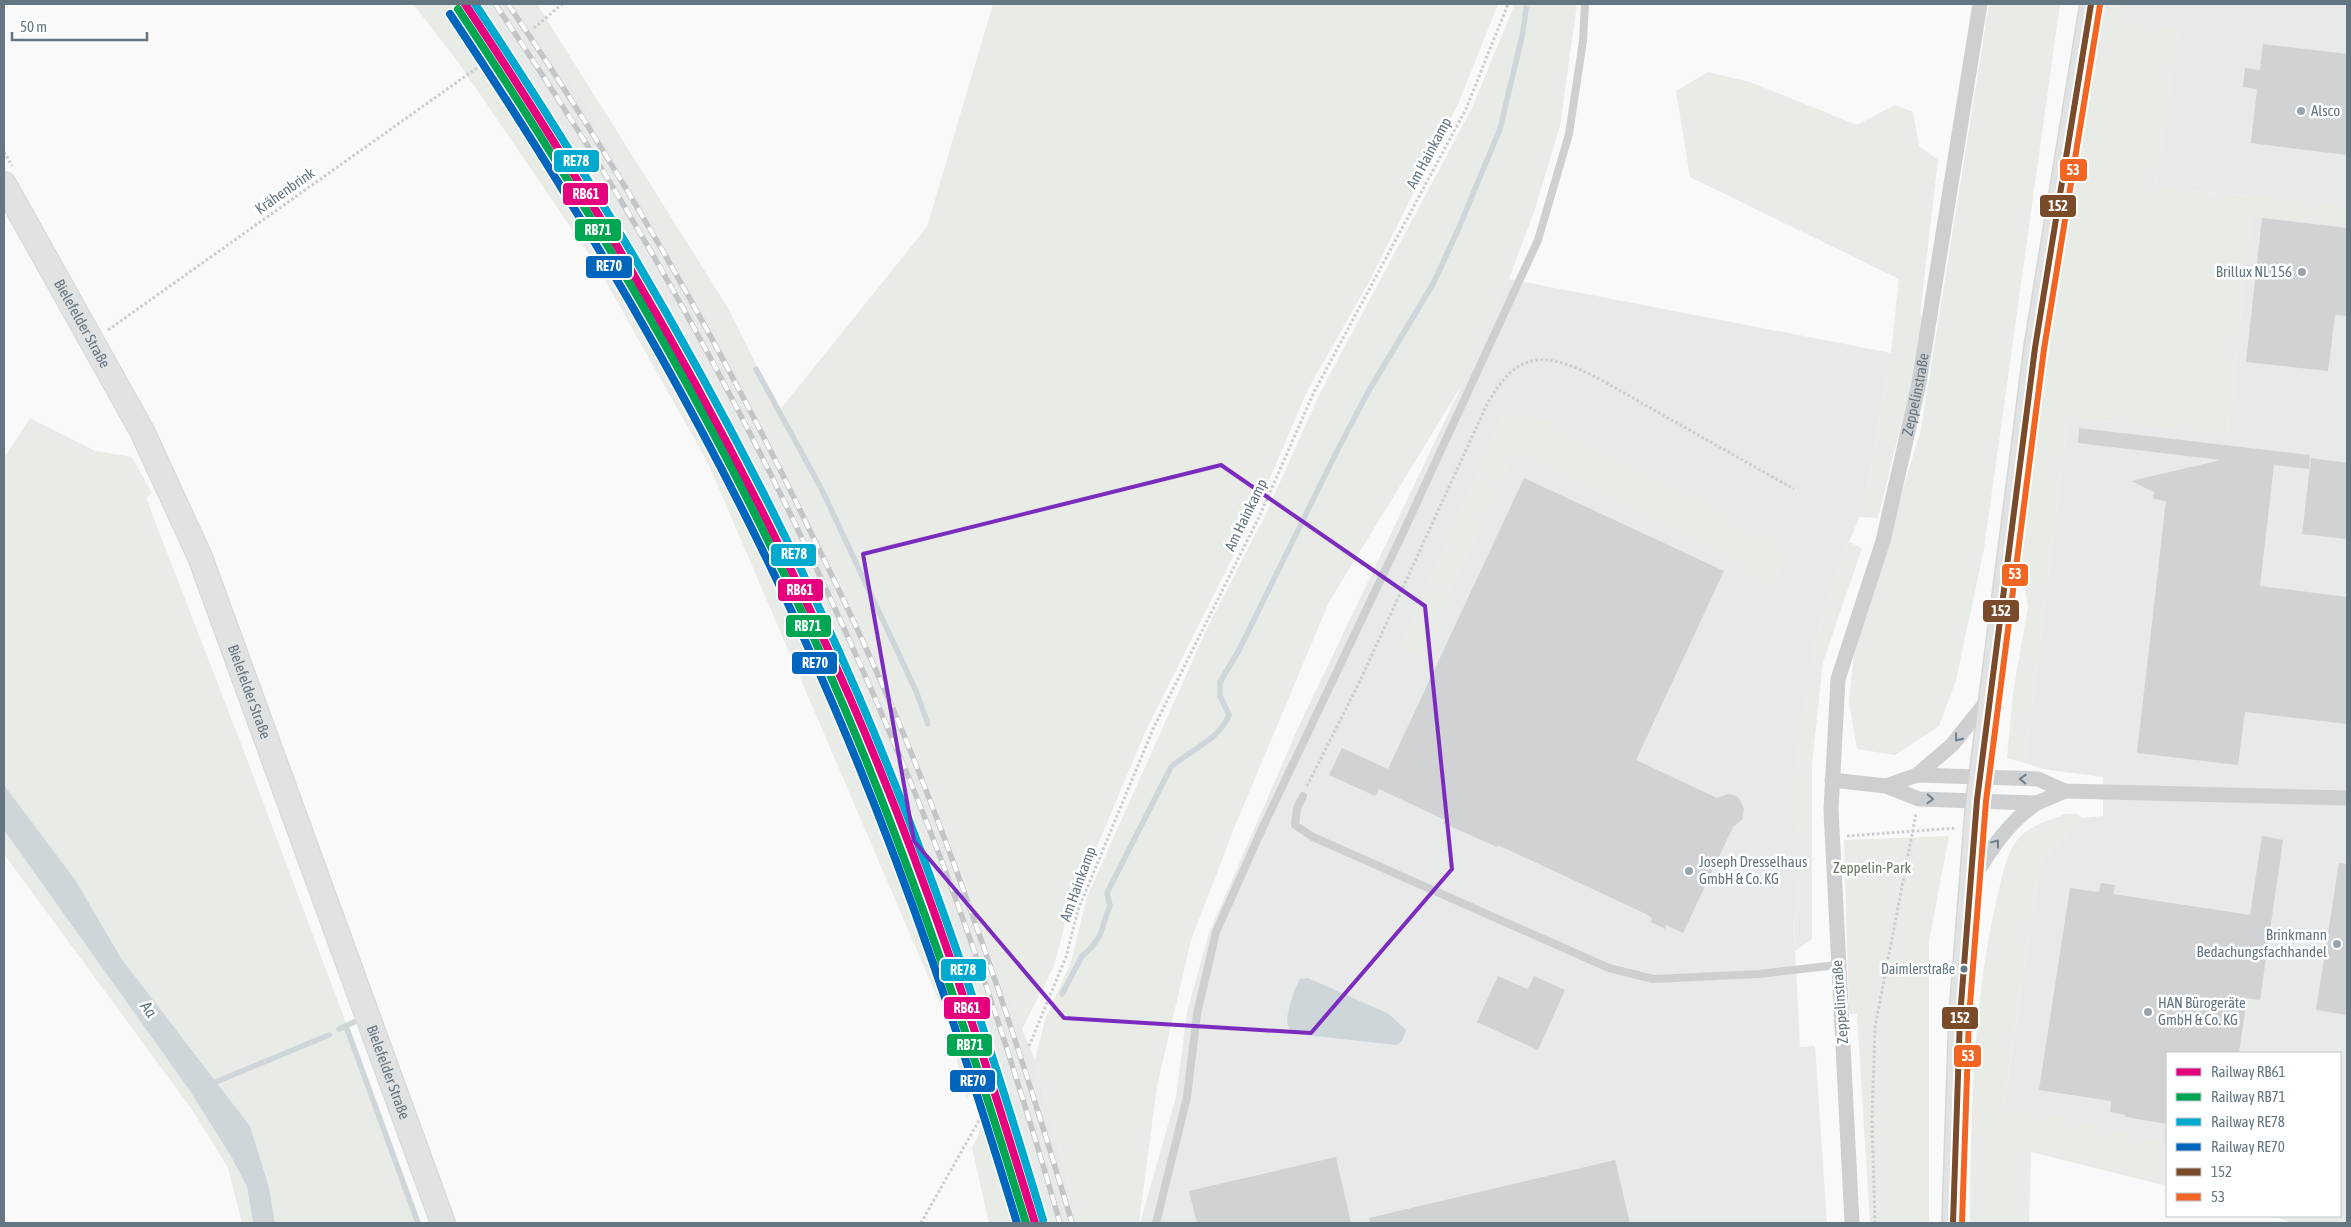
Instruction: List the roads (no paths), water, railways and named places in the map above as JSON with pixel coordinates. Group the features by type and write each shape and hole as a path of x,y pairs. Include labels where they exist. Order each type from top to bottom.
{"main road":[{"path":"1953,1223 1960,1017 1979,778 2035,348 2091,4"},
{"name":"Bielefelder Straße","path":"4,184 142,431 200,556 443,1223"}],"street":[{"name":"Zeppelinstraße","path":"1852,1223 1831,838 1832,780 1838,679 1882,541 1920,383 1980,4"},
{"path":"1886,786 1917,775 1952,746 1988,700"},
{"path":"1917,775 2038,779 2064,791 2347,798"},
{"path":"1832,780 1886,786 1919,799 2038,803"},
{"path":"1970,884 1995,843 2022,813 2064,791"}],"lane":[{"path":"1156,1223 1187,1097 1197,1014 1216,932 1262,829 1400,539 1538,240 1569,134 1583,41 1585,4"},
{"path":"1303,796 1297,808 1295,825 1313,837 1609,968 1653,979 1759,974 1837,965"}],"water":[{"name":"Aa","path":"4,785 76,881 121,958 250,1126 269,1187 275,1223 253,1223 247,1187 231,1156 190,1091 4,830"},
{"path":"1308,978 1389,1014 1406,1030 1402,1041 1396,1045 1295,1033 1290,1029 1287,1022 1288,1012 1298,982 1300,979"}],"waterway":[{"path":"1062,994 1082,956 1092,947 1100,935 1110,905 1107,893 1171,767 1211,738 1224,724 1229,715 1220,696 1220,682 1239,650 1368,392 1433,284 1458,230 1500,129 1523,32 1526,8"},
{"path":"756,369 822,490 916,691 928,724"},
{"path":"339,1029 354,1022"},
{"path":"346,1026 418,1223"},
{"path":"211,1084 329,1035"}],"railway":[{"path":"495,4 557,97 616,192 672,289 726,387 777,487 825,588 915,793 956,899 1011,1060 1060,1223"},
{"path":"508,4 592,133 709,333 780,470 859,633 888,696 967,899 1022,1060 1072,1223"}],"rail line":[{"name":"RB61","path":"465,4 572,171 623,256 720,429 809,607 877,762 927,892 994,1090 1035,1223"},
{"name":"RE78","path":"475,4 582,171 683,342 730,429 818,606 886,761 935,891 981,1022 1043,1220"},
{"name":"RB71","path":"458,9 566,177 667,349 715,436 804,615 870,770 919,898 964,1027 1026,1223"},
{"name":"RE70","path":"450,14 558,181 659,352 752,528 795,618 861,772 910,899 955,1028 1017,1223"}],"place":[{"name":"Alsco","path":"2301,111"},
{"name":"Brillux NL 156","path":"2302,272"},
{"name":"Joseph Dresselhaus GmbH & Co. KG","path":"1689,871"},
{"name":"Brinkmann Bedachungsfachhandel","path":"2337,944"},
{"name":"Daimlerstraße","path":"1964,969"},
{"name":"HAN Bürogeräte GmbH & Co. KG","path":"2148,1012"}],"park label":[{"name":"Zeppelin-Park","path":"1872,868"}]}
